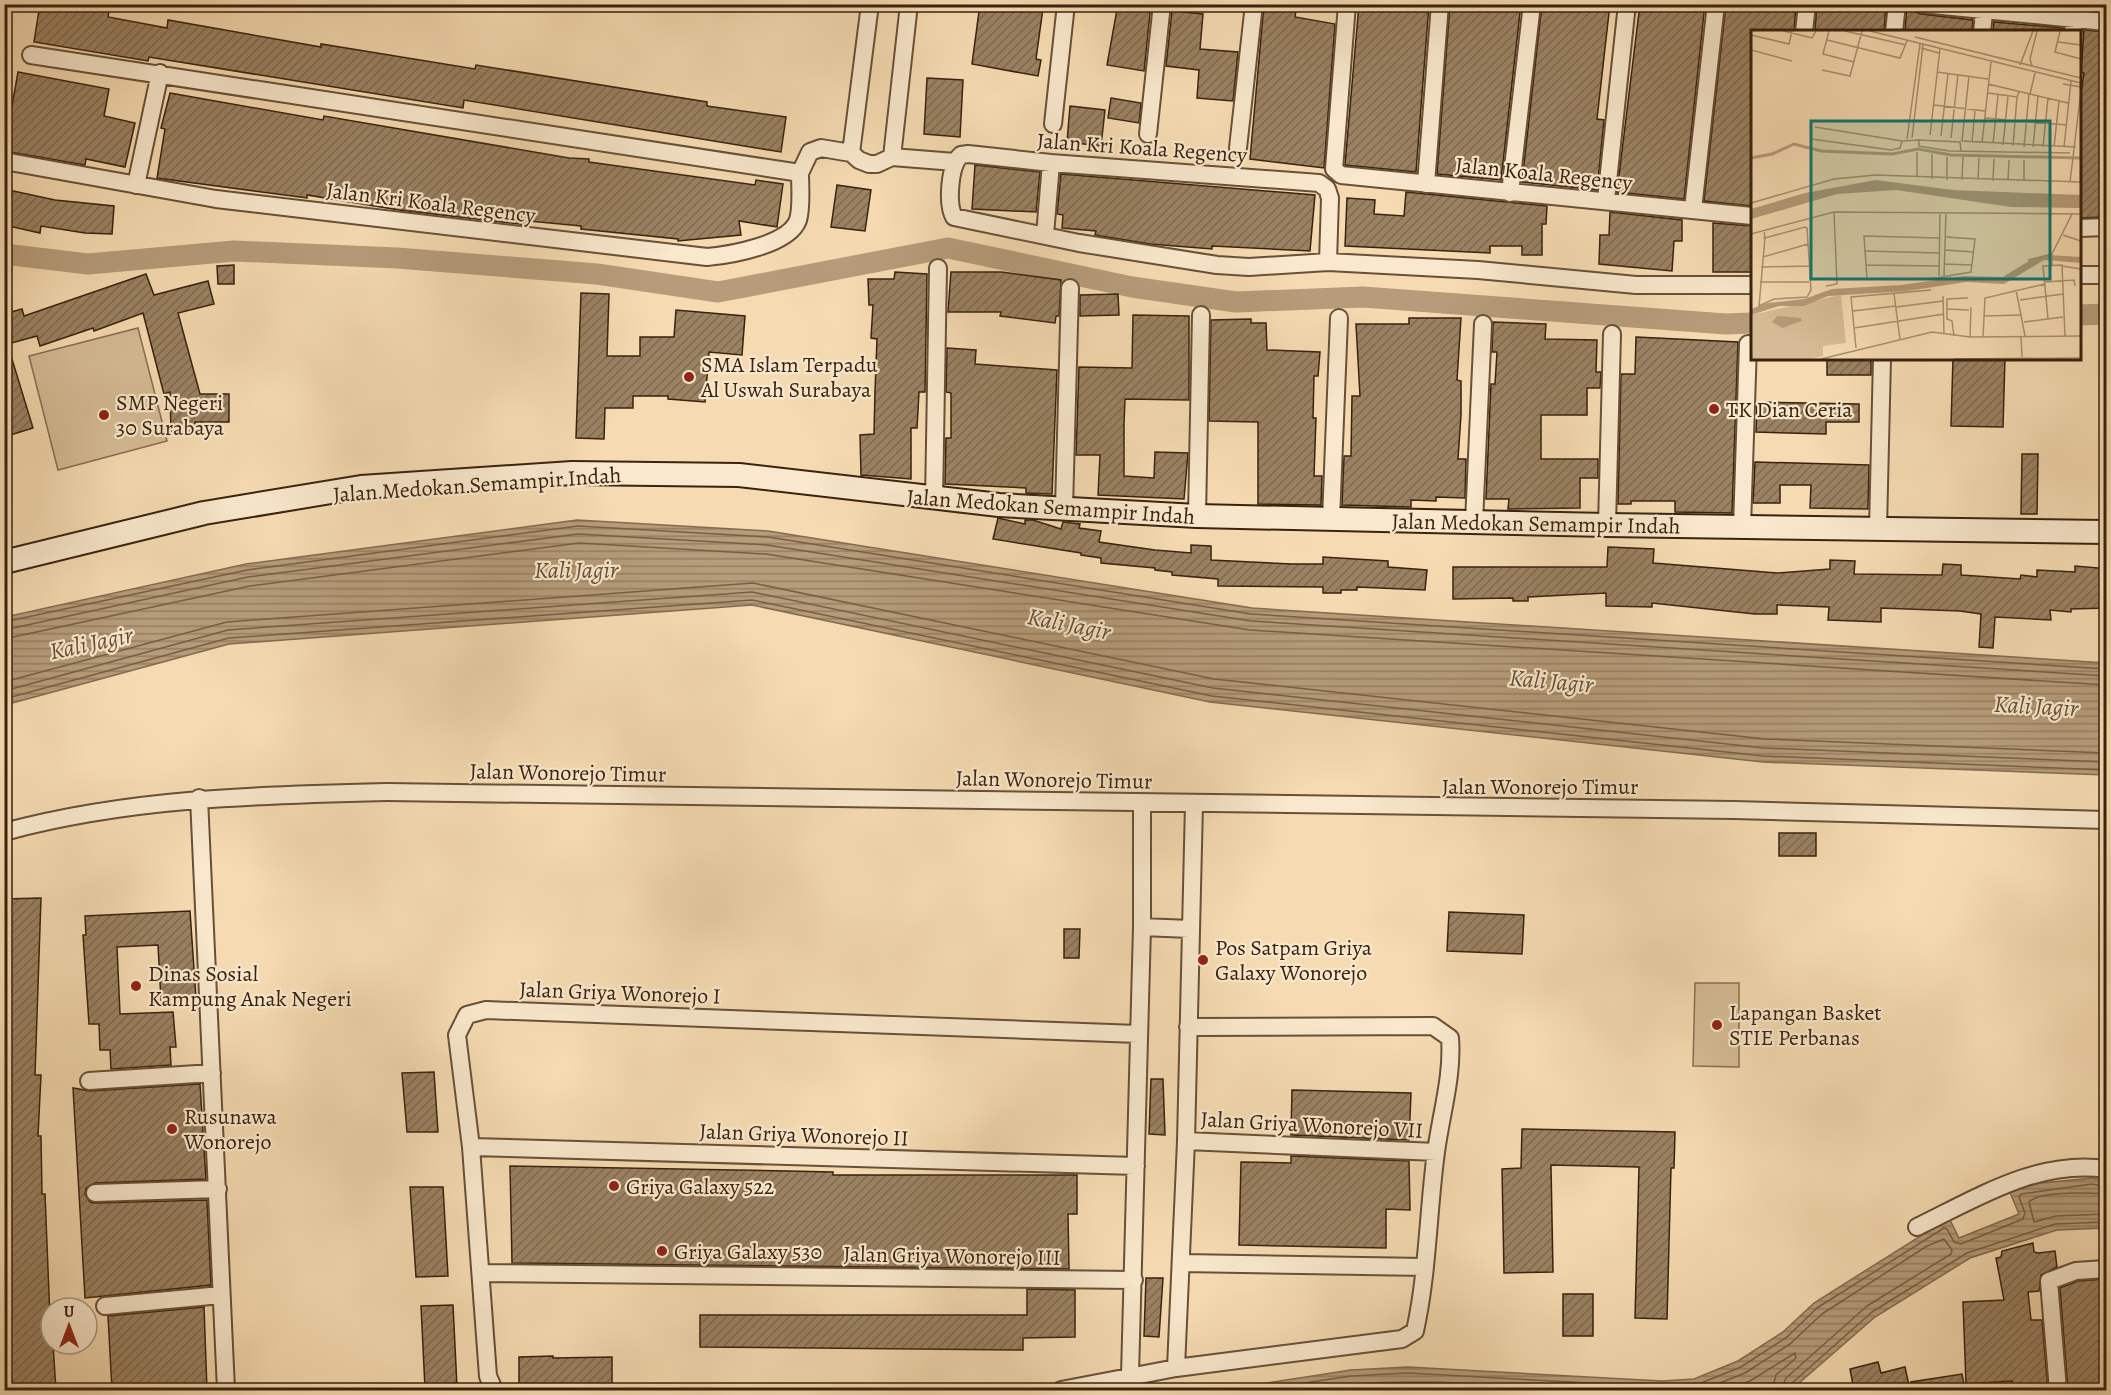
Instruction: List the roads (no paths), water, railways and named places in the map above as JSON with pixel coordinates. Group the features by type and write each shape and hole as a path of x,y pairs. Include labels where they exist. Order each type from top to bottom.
{"street":[{"path":"851,153 870,4"},
{"path":"892,157 909,4"},
{"path":"1053,124 1066,4"},
{"path":"1148,134 1162,4"},
{"path":"1239,148 1254,4"},
{"name":"Jalan Koala Regency","path":"1347,4 1334,169 1341,175 1751,216"},
{"path":"1426,184 1440,4"},
{"path":"1510,193 1532,4"},
{"path":"1606,200 1627,4"},
{"path":"1693,209 1716,4"},
{"path":"1804,30 1807,4"},
{"path":"1894,30 1897,4"},
{"path":"1922,4 1985,8 2106,22"},
{"path":"1982,30 1985,8"},
{"path":"31,55 800,173"},
{"path":"136,185 160,73"},
{"name":"Jalan Kri Koala Regency","path":"4,161 216,200 707,258 734,255 790,232 799,218 800,173 810,152 814,149 851,153 859,160 869,164 877,164 892,157 958,158 1319,183 1327,189 1330,198 1328,262"},
{"path":"958,158 948,206 954,218 1079,243 1217,265 1249,267 1328,262 1478,270 1636,285 1751,285"},
{"path":"1045,235 1051,163"},
{"path":"2081,228 2106,227"},
{"path":"934,500 938,268"},
{"path":"2081,275 2106,275"},
{"path":"1064,508 1070,288"},
{"path":"1197,516 1201,315"},
{"path":"1331,520 1339,318"},
{"path":"1474,522 1483,324"},
{"path":"1607,525 1612,334"},
{"path":"1742,527 1748,344"},
{"path":"1878,529 1882,360"},
{"name":"Jalan Medokan Semampir Indah","path":"4,562 204,513 361,487 572,473 739,476 934,500 1197,516 2106,532"},
{"name":"Jalan Wonorejo Timur","path":"4,832 99,812 199,798 387,792 1734,810 2106,820"},
{"path":"199,798 226,1390"},
{"path":"1130,1375 1142,927 1142,803"},
{"path":"1176,1368 1186,1142 1194,804"},
{"path":"1142,927 1190,929"},
{"name":"Jalan Griya Wonorejo I","path":"491,1383 471,1147 457,1035 467,1015 486,1010 1138,1034"},
{"path":"1061,1390 1176,1368 1402,1339 1415,1331 1425,1267 1436,1152 1451,1058 1450,1038 1433,1026 1188,1027"},
{"path":"89,1081 212,1073"},
{"name":"Jalan Griya Wonorejo VII","path":"1186,1142 1436,1152"},
{"name":"Jalan Griya Wonorejo II","path":"471,1147 1136,1166"},
{"path":"1917,1227 2016,1180 2065,1167 2084,1166 2106,1169"},
{"path":"95,1193 218,1189"},
{"path":"1182,1263 1425,1267"},
{"path":"2058,1390 2049,1281 2076,1271 2106,1269"},
{"name":"Jalan Griya Wonorejo III","path":"481,1273 1134,1280"},
{"path":"105,1306 221,1295"}],"water":[{"name":"Kali Jagir","path":"577,520 768,531 1252,608 2106,663 2106,775 1763,762 1210,702 752,605 229,644 5,705 5,617 246,564"},
{"path":"2092,1178 2106,1181 2106,1228 2057,1230 1970,1258 1875,1317 1791,1390 1221,1390 1351,1370 1408,1367 1662,1381 1694,1379 1738,1361 1783,1332 1814,1303 1949,1218 1959,1238 2019,1214 2009,1190 2041,1183"}],"waterway":[{"path":"4,254 88,264 234,251 397,258 597,274 718,292 948,248 1132,287 1236,302 1363,297 1726,324 1751,323"},
{"path":"2081,315 2106,314"}],"place":[{"name":"SMA Islam Terpadu Al Uswah Surabaya","path":"689,377"},
{"name":"TK Dian Ceria","path":"1714,409"},
{"name":"SMP Negeri 30 Surabaya","path":"104,415"},
{"name":"Pos Satpam Griya Galaxy Wonorejo","path":"1203,960"},
{"name":"Dinas Sosial Kampung Anak Negeri","path":"136,986"},
{"name":"Lapangan Basket STIE Perbanas","path":"1717,1025"},
{"name":"Rusunawa Wonorejo","path":"172,1129"},
{"name":"Griya Galaxy 522","path":"614,1186"},
{"name":"Griya Galaxy 530","path":"662,1251"}]}
